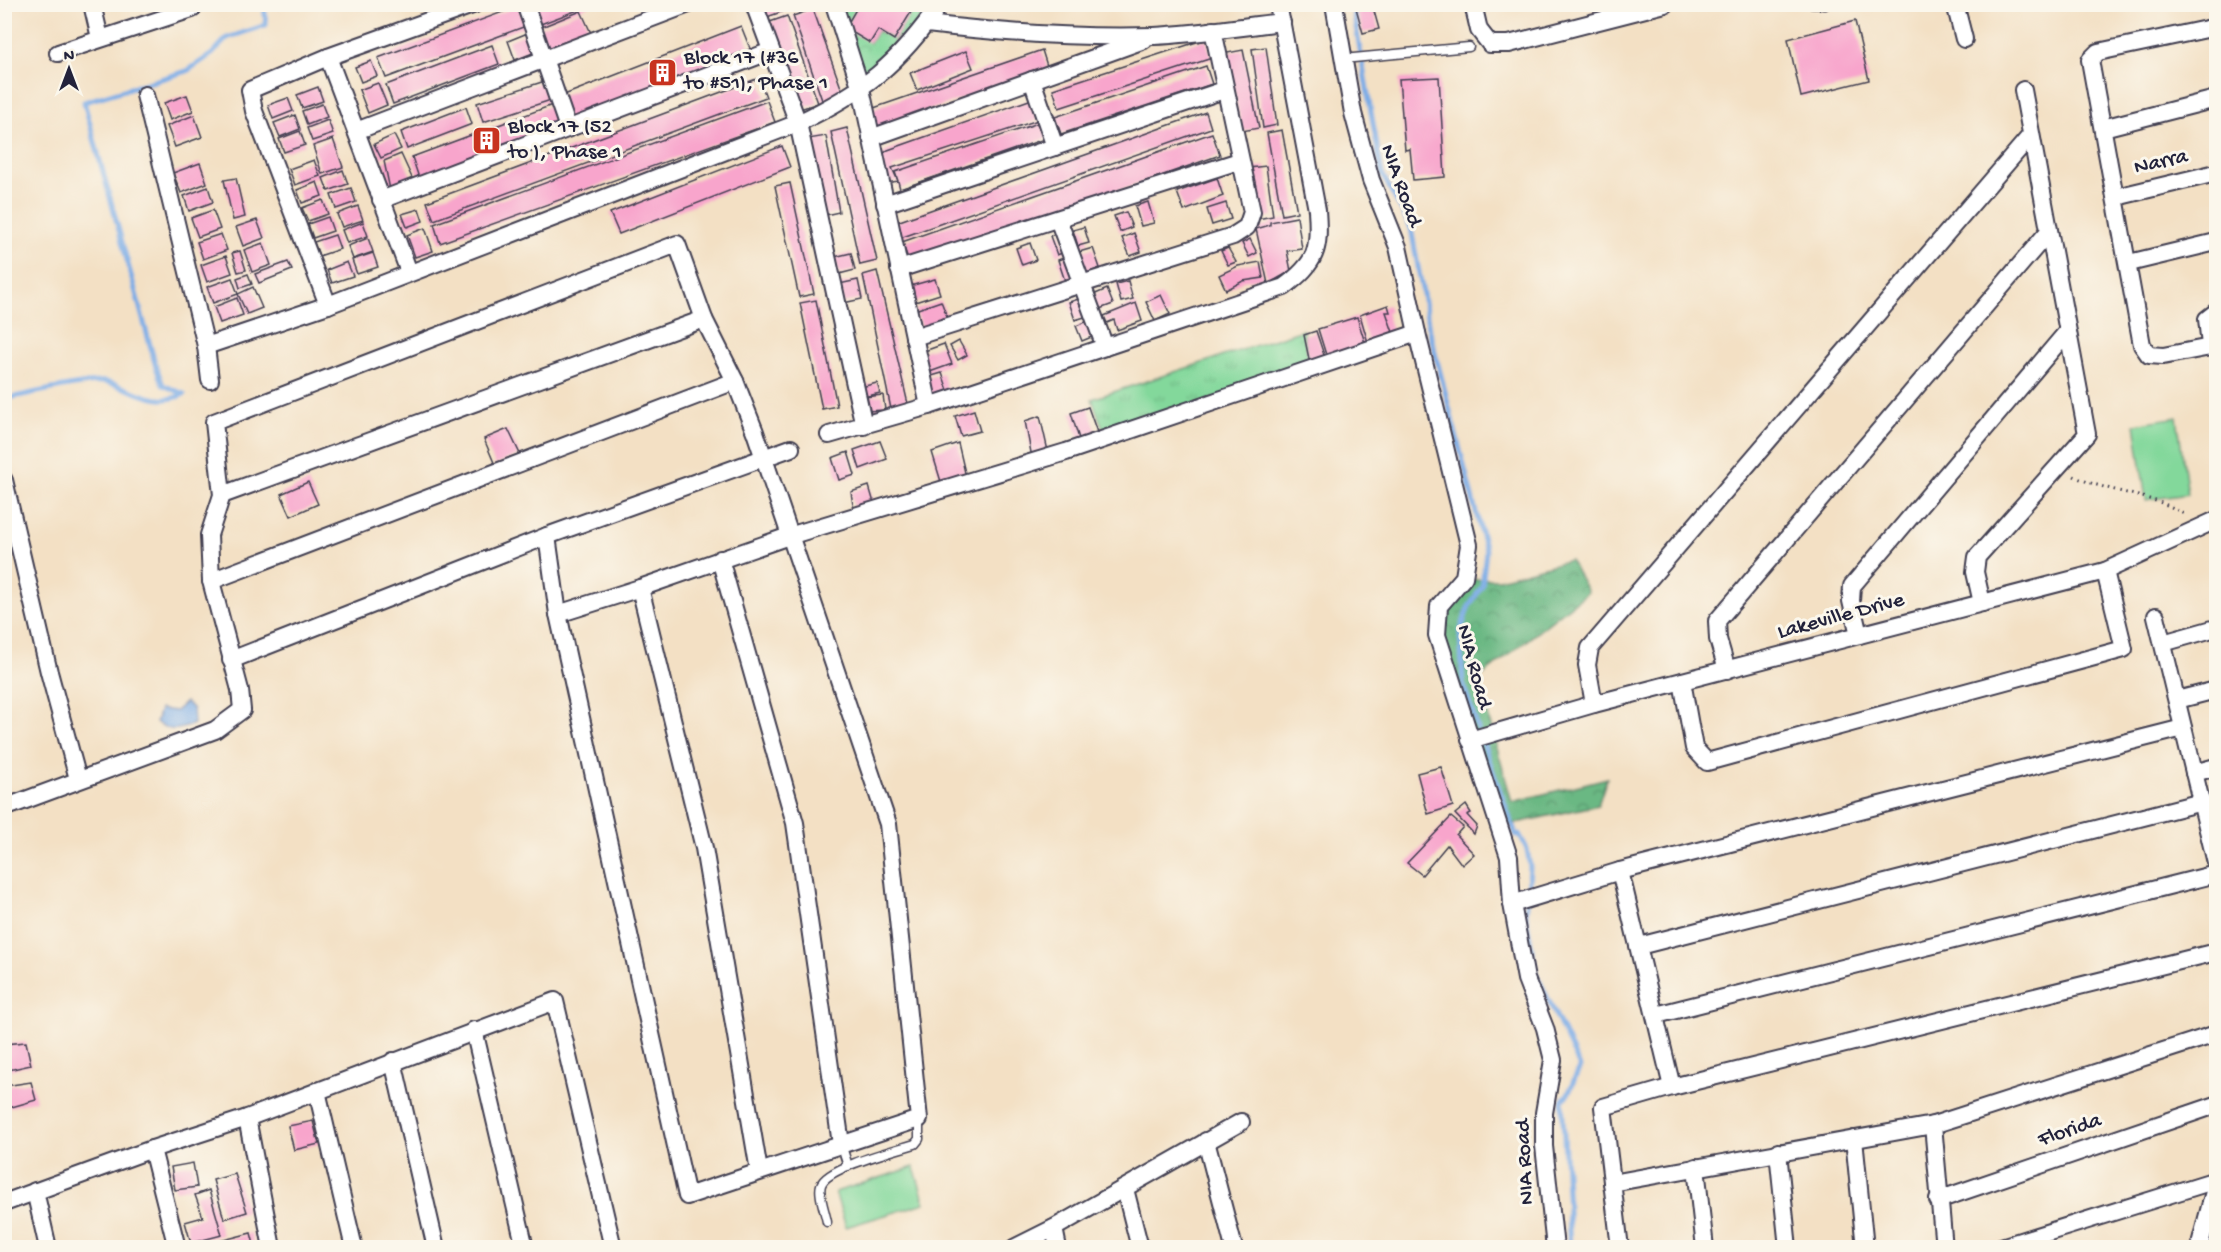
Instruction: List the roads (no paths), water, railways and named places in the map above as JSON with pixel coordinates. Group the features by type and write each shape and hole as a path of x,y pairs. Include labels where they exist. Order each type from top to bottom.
{"street":[{"path":"92,4 100,38"},
{"path":"57,53 192,9 191,4"},
{"path":"328,304 254,111 250,90 328,57 475,4"},
{"path":"525,4 546,59 568,128"},
{"path":"356,131 689,4"},
{"path":"754,4 798,123 864,426"},
{"path":"834,4 861,89 929,406"},
{"path":"206,346 328,304 798,123 834,106 861,89 916,39 940,4"},
{"path":"829,435 929,406 1284,287 1299,275 1316,256 1319,239 1317,210 1278,4"},
{"name":"NIA Road","path":"1334,4 1353,113 1371,180 1398,247 1469,545 1464,577 1439,606 1437,635 1509,857 1521,902 1526,979 1545,1028 1553,1060 1544,1113 1544,1146 1555,1248"},
{"path":"1473,4 1479,30 1490,44 1509,44 1665,4"},
{"path":"1955,4 1964,39"},
{"path":"927,24 999,33 1096,37 1157,36 1282,22"},
{"path":"2217,27 2098,52 2090,60 2090,72 2129,263 2142,345 2149,355 2163,356 2213,345 2207,320 2217,312"},
{"path":"914,337 1233,236 1247,227 1252,212 1239,161 1213,30"},
{"path":"871,138 1157,36"},
{"path":"381,200 771,51"},
{"path":"328,57 409,272"},
{"path":"1032,80 1055,147"},
{"path":"885,204 1224,90"},
{"path":"1982,603 1975,572 1977,557 2086,434 2023,90"},
{"path":"145,95 206,346 210,380"},
{"path":"2103,128 2217,99"},
{"path":"1594,704 1587,665 1590,648 2031,135"},
{"path":"899,269 1239,161"},
{"name":"Narra","path":"2116,197 2217,173"},
{"path":"1058,219 1104,347"},
{"path":"1727,670 1718,639 1717,621 2049,231"},
{"path":"2129,263 2217,242"},
{"path":"4,808 214,730 242,710 240,690 211,580 209,535 222,495 214,422 676,244 704,320 735,381 763,456 888,824 919,1119 687,1196 558,614 547,536"},
{"path":"222,495 704,320"},
{"path":"558,614 789,536 1066,452 1417,333"},
{"path":"1859,635 1851,601 1852,586 2066,333"},
{"path":"211,580 735,381"},
{"path":"231,660 547,536 763,456 791,448"},
{"path":"4,480 78,779"},
{"name":"Lakeville Drive","path":"1470,740 1594,704 2105,571 2217,520"},
{"path":"720,559 795,823 841,1144"},
{"path":"1682,681 1694,748 1707,762 2124,649 2105,571"},
{"path":"640,588 704,848 759,1171"},
{"path":"2156,616 2194,773 2214,838 2217,863"},
{"path":"2163,643 2217,628"},
{"path":"2176,700 2217,690"},
{"path":"1521,902 1620,871 2183,728"},
{"path":"2194,773 2217,767"},
{"path":"1639,946 2202,802"},
{"path":"1620,871 1672,1087"},
{"path":"1656,1016 2217,874"},
{"path":"1620,1248 1603,1107 1672,1087 2217,952"},
{"path":"4,1203 152,1149 247,1118 555,1001 613,1248"},
{"path":"474,1030 525,1248"},
{"path":"1612,1183 1933,1125 2217,1035"},
{"path":"393,1061 436,1248"},
{"path":"317,1091 354,1248"},
{"name":"Florida","path":"1938,1200 2217,1105"},
{"path":"247,1118 272,1248"},
{"path":"1014,1248 1125,1189 1206,1140 1241,1122"},
{"path":"1933,1125 1944,1248"},
{"path":"1854,1139 1865,1248"},
{"path":"1206,1140 1234,1248"},
{"path":"152,1149 177,1248"},
{"path":"1778,1152 1788,1248"},
{"path":"1696,1167 1705,1248"},
{"path":"1998,1248 2217,1182"},
{"path":"2199,1248 2217,1182"},
{"path":"1125,1189 1140,1248"},
{"path":"35,1191 48,1248"},
{"path":"1054,1228 1058,1248"}],"lane":[{"path":"1811,4 1825,5"},
{"path":"1343,59 1469,47"},
{"path":"827,1221 820,1187 824,1179 848,1166 915,1144 919,1139 919,1119"},
{"path":"841,1144 848,1166"}],"water":[{"path":"186,702 193,709 194,724 184,728 170,729 156,722 160,709 176,711"}],"waterway":[{"path":"4,399 97,382 105,382 153,398 173,398 184,394 163,385 156,367 84,102 187,71 212,54 227,38 266,25 264,4"},
{"path":"1352,4 1382,174 1411,228 1430,333 1486,551 1482,586 1468,608 1460,633 1463,683 1478,729"},
{"path":"1483,743 1516,835 1519,834 1527,849 1530,867 1526,916 1536,973 1580,1067 1567,1096 1562,1100 1570,1248"}],"place":[{"name":"Block 17 (#36 to #51), Phase 1","path":"663,72"},
{"name":"Block 17 (52 to ), Phase 1","path":"487,141"}]}
